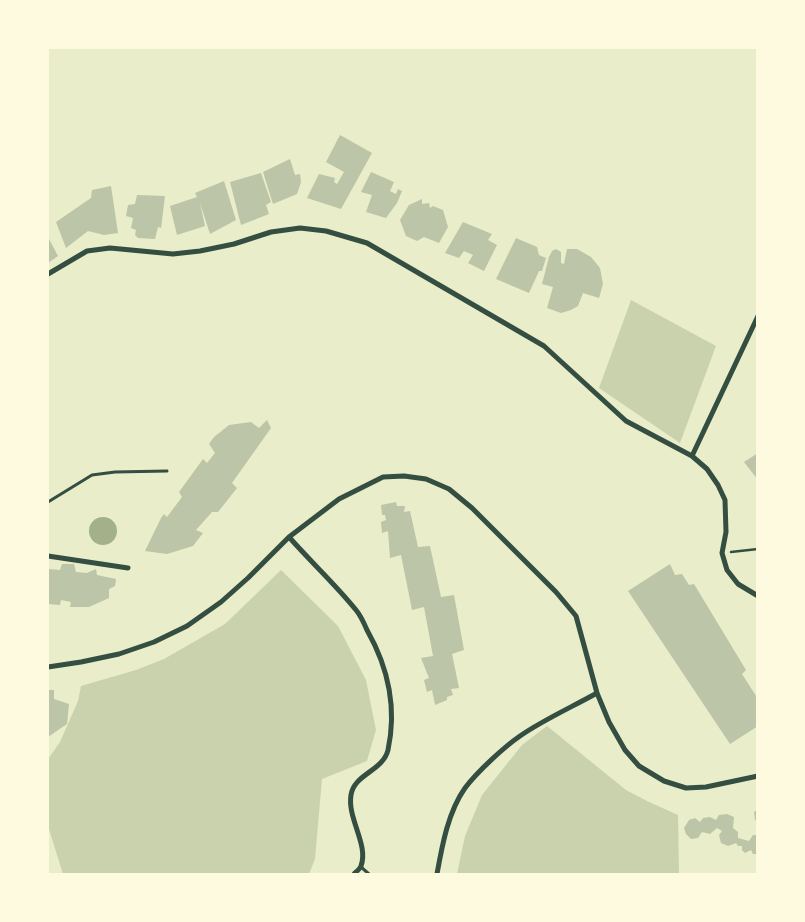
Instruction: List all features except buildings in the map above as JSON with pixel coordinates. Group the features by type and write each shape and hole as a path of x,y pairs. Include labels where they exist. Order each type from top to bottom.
{"street":[{"path":"48,274 88,252 110,248 173,254 200,251 225,246 271,232 300,228 326,231 367,243 520,331 549,351 626,421 692,456 707,469 725,500 726,532 722,553 728,570 738,584 758,596"},
{"path":"692,456 758,316"},
{"path":"48,667 119,654 154,642 187,626 220,602 289,538 339,499 382,477 404,476 426,479 450,488 500,535 556,592 576,616 597,693 609,722 625,750 639,766 658,778 686,788 706,788 758,776"},
{"path":"289,538 357,611 377,648 389,684 392,720 387,752 375,769 359,780 350,795 352,814 363,851 361,866 354,874"},
{"path":"48,556 128,568"},
{"path":"437,874 442,848 453,811 465,788 483,768 520,736 597,693"}],"lane":[{"path":"48,502 92,475 115,472 167,471"},
{"path":"361,866 368,874"}],"path":[{"path":"722,553 758,549"}],"shaded area":[{"path":"631,300 716,346 680,443 599,388"},
{"path":"103,517 113,521 117,531 113,541 103,545 93,541 89,531 93,521"},
{"path":"281,570 338,626 366,680 376,730 367,761 322,779 315,859 309,874 63,874 48,826 48,759 60,742 78,701 81,686 136,670 164,659 225,624"},
{"path":"547,726 626,790 678,815 679,874 457,874 465,836 482,795 522,745"}]}
